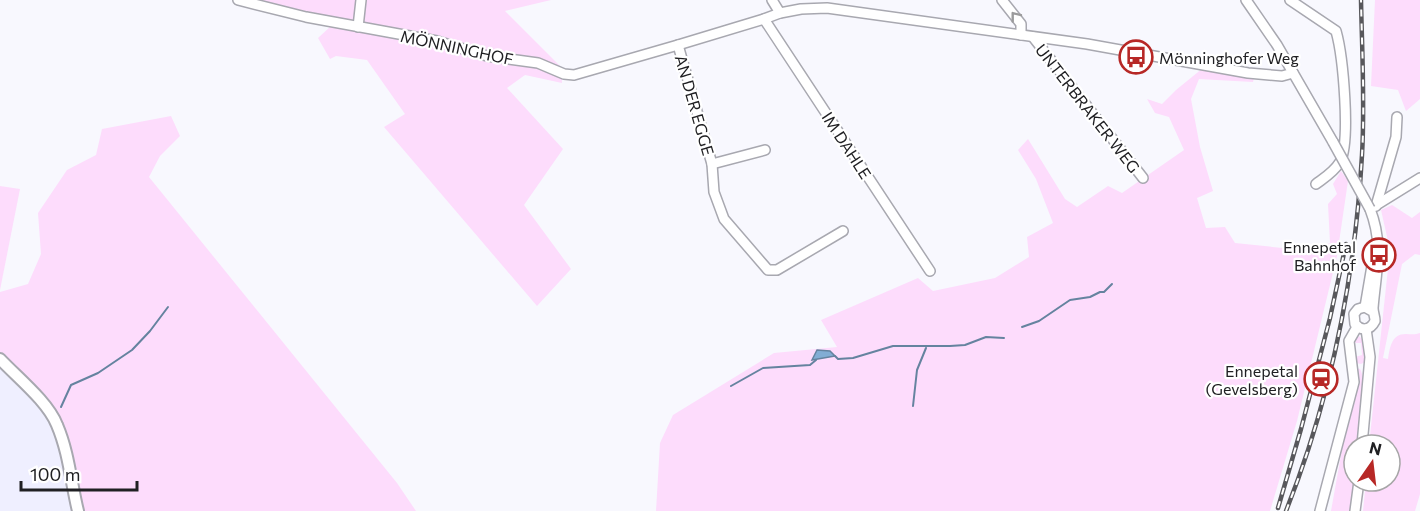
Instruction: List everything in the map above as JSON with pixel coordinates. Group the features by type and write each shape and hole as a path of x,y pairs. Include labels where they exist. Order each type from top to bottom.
{"street":[{"name":"MÖNNINGHOF","path":"238,0 380,32 406,34 487,56 538,63 564,74 574,75 678,45"},
{"path":"358,27 361,0"},
{"path":"772,0 780,13"},
{"name":"UNTERBRAKER WEG","path":"1002,0 1021,24 1021,35"},
{"path":"1246,0 1266,27 1373,208 1378,232 1379,255 1369,309 1375,318 1349,341 1354,382 1320,511"},
{"path":"1290,0 1336,31 1343,60 1344,153 1333,172 1316,184"},
{"path":"678,45 764,20 780,13 827,8 1087,44 1248,73 1282,76 1293,73"},
{"name":"IM DAHLE","path":"764,20 930,271"},
{"name":"UNTERBRAKER WEG","path":"1034,37 1143,178"},
{"name":"AN DER EGGE","path":"678,45 712,164 714,192 724,219 768,270 777,270 843,231"},
{"path":"1373,208 1396,137 1397,117"},
{"name":"AN DER EGGE","path":"712,164 765,150"},
{"path":"1373,208 1420,178"},
{"path":"1363,433 1370,348 1364,328 1353,321 1358,309 1369,309"},
{"path":"0,359 45,406 57,424 66,453 78,511"},
{"path":"1355,511 1357,493"}],"shaded area":[{"path":"256,0 551,0 505,11 561,67 562,83 525,75 507,88 563,149 524,205 571,269 537,306 384,127 405,114 367,60 336,56 330,59 318,38 331,26 341,27 314,15"},
{"path":"1375,0 1420,0 1420,99 1406,111 1398,90 1371,86"},
{"path":"1203,68 1255,74 1253,82 1199,79 1191,99 1200,147 1213,191 1197,198 1206,228 1225,227 1235,243 1312,251 1330,243 1328,204 1337,194 1333,184 1341,171 1348,181 1337,256 1297,421 1270,511 656,511 660,443 673,415 774,353 837,347 821,320 918,278 933,291 995,278 1029,257 1027,237 1053,223 1036,179 1018,150 1028,139 1065,199 1077,207 1108,186 1122,193 1184,150 1169,117 1155,113 1147,99 1162,104"},
{"path":"171,116 180,136 160,156 149,177 397,483 416,511 83,511 72,452 62,422 47,400 0,352 0,292 28,284 41,254 38,213 67,170 96,155 102,129"},
{"path":"0,186 20,189 0,290"},
{"path":"1392,205 1412,218 1420,212 1420,255 1415,254 1402,264 1383,358 1388,359 1392,342 1397,336 1420,333 1420,494 1415,511 1363,511 1365,493 1402,493 1402,433 1370,433 1390,250 1381,210"},
{"path":"1359,336 1366,351 1365,362 1361,364 1356,363 1355,357 1362,355 1361,343 1355,343"},
{"path":"0,352 47,401 61,421 67,434 83,511 0,511"},
{"path":"1356,368 1360,369 1363,384 1359,433 1346,433 1355,401 1353,400"},
{"path":"1342,450 1342,493 1352,493 1350,511 1331,511"}],"water":[{"path":"817,350 830,351 835,356 812,360"}],"waterway":[{"path":"1022,327 1039,321 1070,300 1104,292 1112,284"},
{"path":"61,407 71,385 98,373 132,350 168,307"},
{"path":"835,356 838,359 853,358 893,346 965,345 986,337 1004,338"},
{"path":"913,406 917,370 926,348"},
{"path":"731,386 763,368 810,365 816,360"}],"railway":[{"path":"1286,511 1316,425 1328,381 1354,246 1363,136 1361,0"},
{"path":"1278,508 1330,318 1346,244"}],"place":[{"name":"Mönninghofer Weg","path":"1136,57"},
{"name":"Ennepetal Bahnhof","path":"1379,255"},
{"name":"Ennepetal (Gevelsberg)","path":"1321,379"}]}
